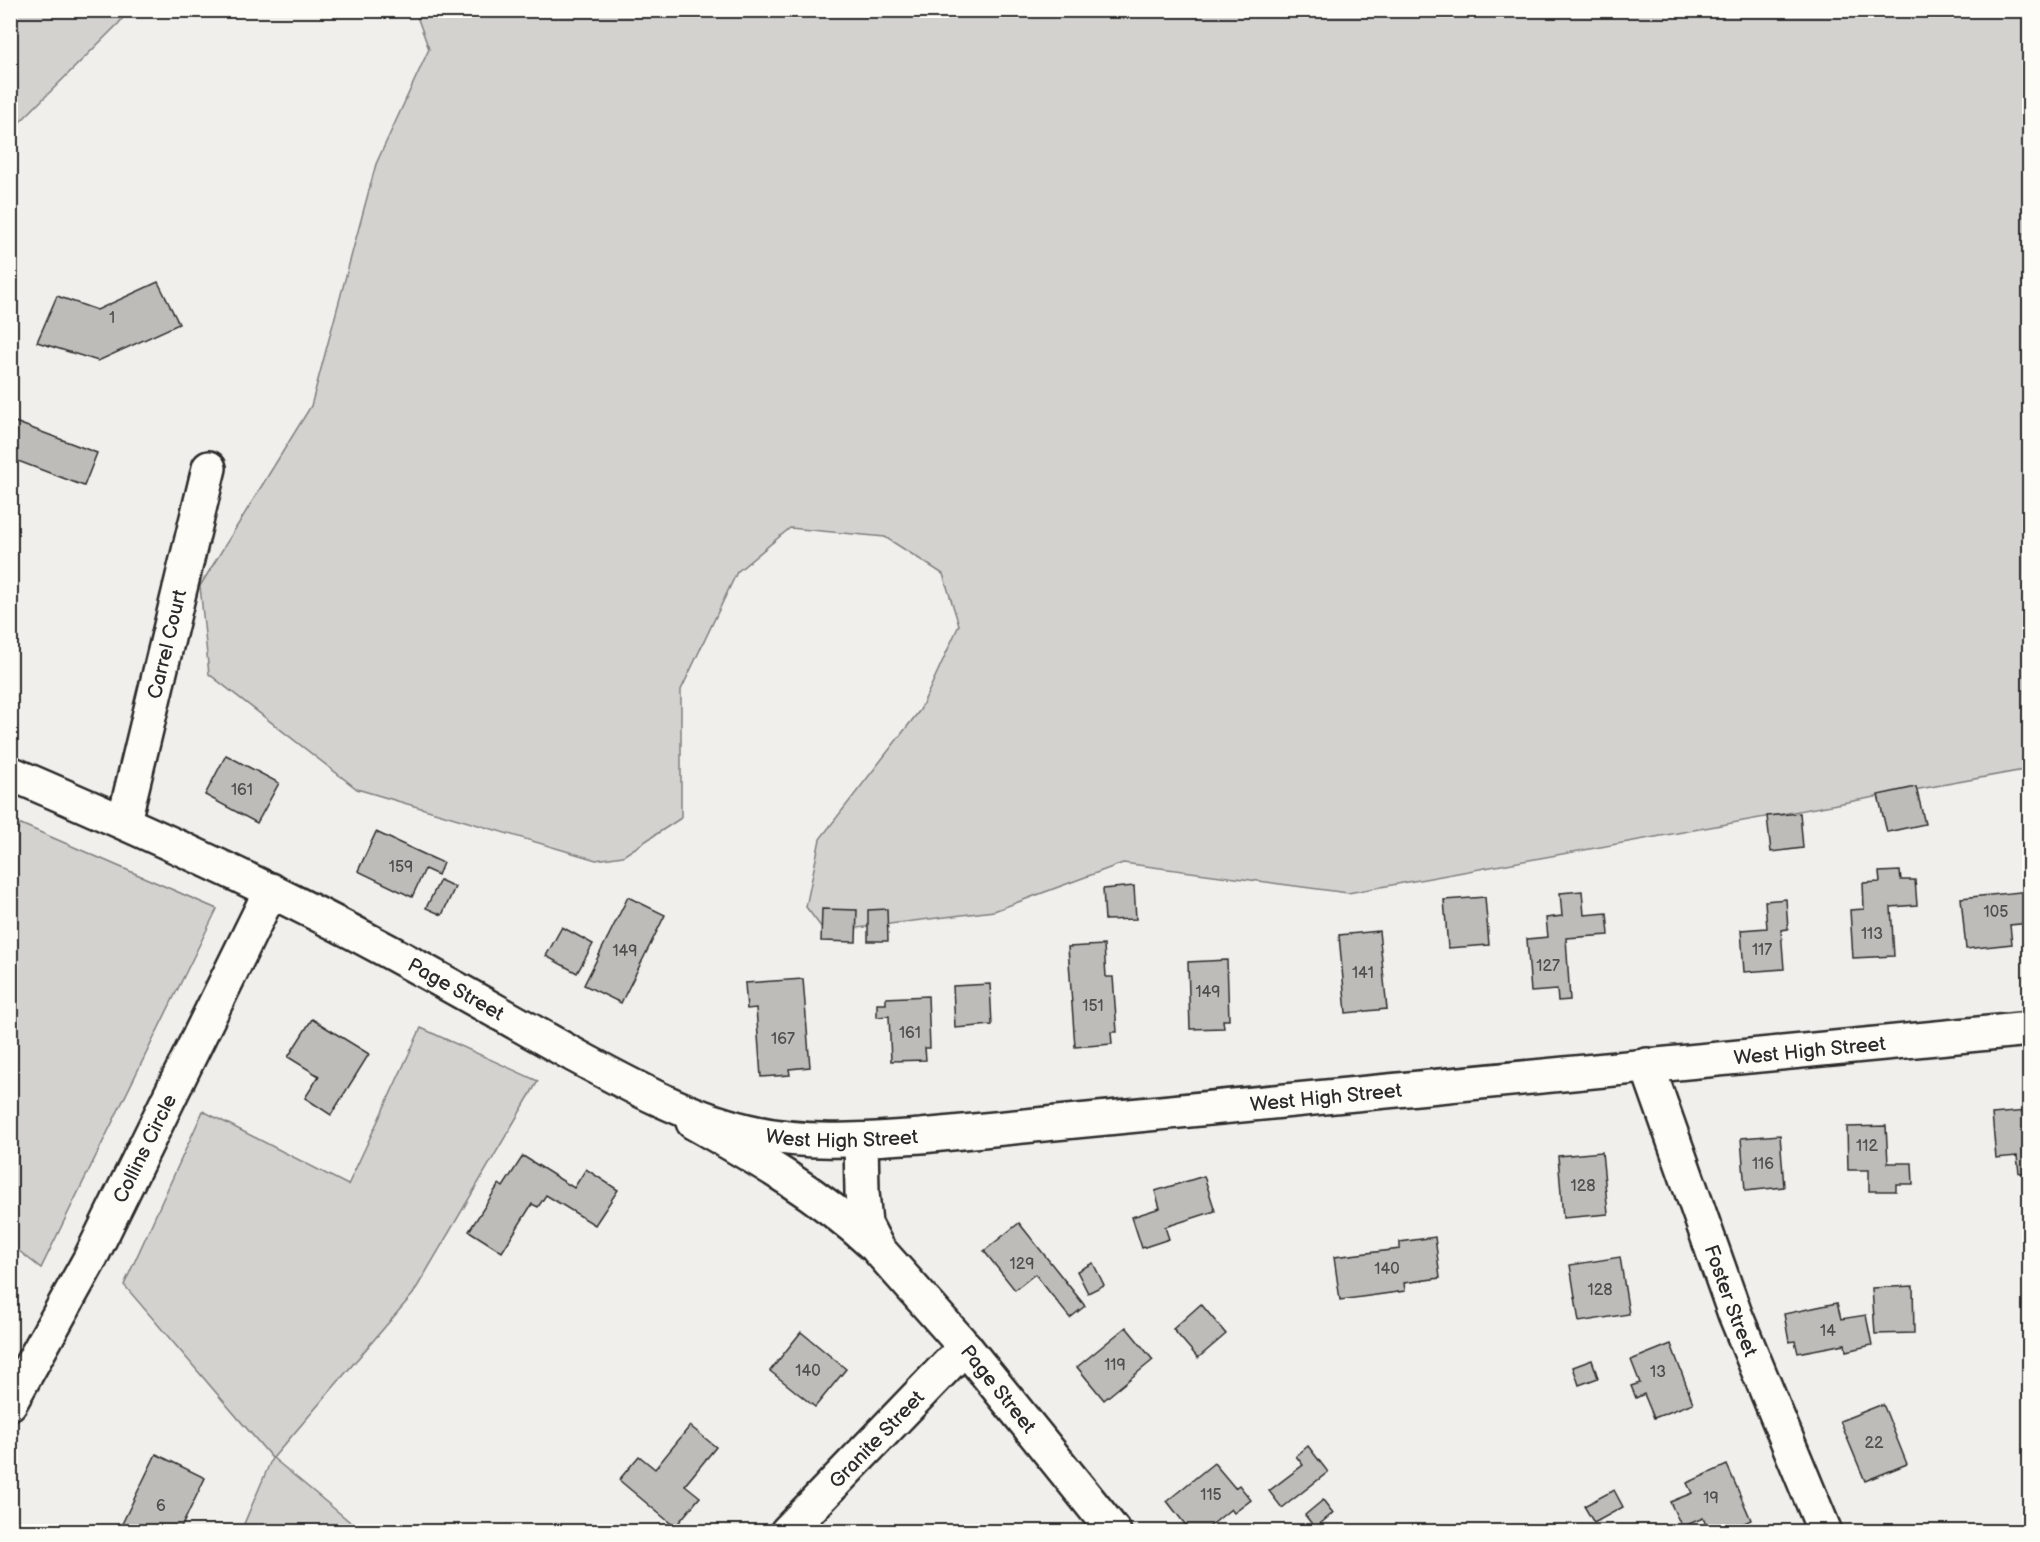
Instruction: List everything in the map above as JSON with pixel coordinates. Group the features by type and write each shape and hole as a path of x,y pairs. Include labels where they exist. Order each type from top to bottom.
{"street":[{"name":"Carrel Court","path":"124,821 210,468"},
{"name":"Page Street","path":"10,773 124,821 271,890 386,950 750,1154 810,1193 845,1218 878,1249 965,1347 1114,1532"},
{"name":"Collins Circle","path":"10,1403 90,1259 271,890"},
{"name":"West High Street","path":"632,1087 696,1114 747,1131 820,1141 861,1140 945,1134 2030,1029"},
{"name":"Foster Street","path":"1647,1065 1735,1314 1825,1532"},
{"name":"Page Street","path":"861,1140 865,1224 878,1249"},
{"name":"Granite Street","path":"787,1532 965,1347"}],"shaded area":[{"path":"11,10 128,11 119,23 11,131"},
{"path":"415,11 2029,11 2030,581 2024,590 2026,622 2030,626 2029,769 1348,893 1123,863 994,911 825,932 806,907 820,839 920,710 959,625 943,574 885,537 790,528 737,572 681,690 681,818 623,856 596,860 357,789 209,674 200,586 311,406 376,164 429,49"},
{"path":"21,824 217,909 41,1268 10,1244 10,844"},
{"path":"421,1028 538,1081 413,1294 273,1458 361,1531 241,1531 272,1458 124,1285 203,1111 348,1185"}],"building":[{"path":"158,282 179,324 98,361 37,342 57,296 97,310"},
{"path":"10,420 97,453 84,486 10,458"},
{"path":"226,755 279,783 257,823 205,795"},
{"path":"1916,787 1925,824 1887,832 1878,795"},
{"path":"1800,813 1803,848 1771,852 1767,816"},
{"path":"376,832 443,863 438,875 425,869 412,897 358,871"},
{"path":"1900,871 1901,880 1915,880 1917,905 1891,907 1894,956 1853,958 1850,910 1864,909 1863,883 1880,882 1879,872"},
{"path":"440,880 455,887 442,915 426,908"},
{"path":"1134,886 1136,919 1105,920 1103,889"},
{"path":"1582,891 1584,915 1607,913 1609,935 1566,938 1570,1000 1558,1001 1557,990 1531,992 1527,939 1548,937 1546,918 1562,916 1560,893"},
{"path":"2030,891 2030,923 2010,925 2012,944 1966,949 1961,898"},
{"path":"628,897 665,915 621,1003 584,985"},
{"path":"1485,897 1489,945 1448,948 1444,900"},
{"path":"1786,899 1788,929 1781,930 1784,969 1744,972 1741,930 1767,928 1765,901"},
{"path":"822,909 857,910 856,942 821,941"},
{"path":"887,909 888,941 868,941 868,910"},
{"path":"562,927 593,944 577,973 546,956"},
{"path":"1379,931 1387,1009 1346,1013 1339,935"},
{"path":"1104,945 1106,977 1113,977 1117,1032 1111,1032 1112,1044 1075,1047 1068,947"},
{"path":"1227,960 1229,1020 1223,1020 1224,1028 1190,1029 1188,962"},
{"path":"803,979 810,1067 789,1069 790,1075 761,1077 756,1008 747,1009 745,983"},
{"path":"990,984 992,1025 955,1028 953,986"},
{"path":"928,996 930,1048 925,1048 926,1060 891,1061 889,1016 877,1017 877,1004 886,1004 886,998"},
{"path":"312,1019 369,1054 331,1115 305,1098 319,1076 288,1057"},
{"path":"2027,1111 2030,1172 2019,1173 2017,1156 1996,1158 1992,1114"},
{"path":"1886,1126 1888,1163 1912,1163 1913,1184 1896,1184 1896,1191 1869,1191 1869,1170 1848,1170 1847,1127"},
{"path":"1780,1135 1784,1187 1745,1191 1741,1138"},
{"path":"1602,1152 1608,1214 1563,1218 1558,1156"},
{"path":"523,1156 574,1188 586,1169 618,1190 595,1225 546,1195 538,1207 532,1204 502,1252 469,1231 499,1184 503,1187"},
{"path":"1204,1176 1215,1211 1165,1227 1169,1239 1142,1248 1132,1217 1160,1208 1155,1191"},
{"path":"1019,1223 1085,1306 1070,1318 1035,1274 1015,1290 984,1251"},
{"path":"1435,1237 1440,1278 1404,1283 1405,1291 1340,1300 1334,1257 1400,1249 1400,1242"},
{"path":"1620,1257 1629,1314 1579,1322 1570,1265"},
{"path":"1093,1263 1104,1285 1088,1293 1077,1271"},
{"path":"1913,1286 1914,1333 1875,1334 1872,1288"},
{"path":"1837,1303 1841,1319 1866,1315 1872,1345 1846,1351 1845,1344 1798,1353 1795,1341 1789,1342 1784,1314"},
{"path":"1201,1304 1226,1334 1198,1358 1173,1329"},
{"path":"1126,1327 1153,1360 1104,1400 1077,1367"},
{"path":"801,1332 846,1369 815,1407 770,1371"},
{"path":"1671,1344 1693,1403 1654,1418 1644,1394 1636,1398 1631,1386 1640,1383 1631,1360"},
{"path":"1592,1360 1598,1378 1579,1385 1573,1367"},
{"path":"1883,1404 1907,1464 1865,1481 1840,1421"},
{"path":"690,1426 716,1447 685,1485 700,1497 675,1527 619,1480 639,1456 655,1469"},
{"path":"1308,1446 1328,1472 1282,1508 1269,1491 1303,1465 1296,1456"},
{"path":"156,1454 205,1478 179,1532 118,1532"},
{"path":"1214,1463 1235,1488 1239,1485 1251,1500 1234,1513 1231,1509 1203,1532 1191,1532 1167,1501"},
{"path":"1727,1465 1751,1520 1725,1532 1709,1532 1703,1518 1682,1527 1670,1502 1692,1493 1687,1483"},
{"path":"1614,1490 1623,1507 1594,1523 1584,1506"},
{"path":"1323,1500 1333,1513 1315,1528 1305,1515"}]}
